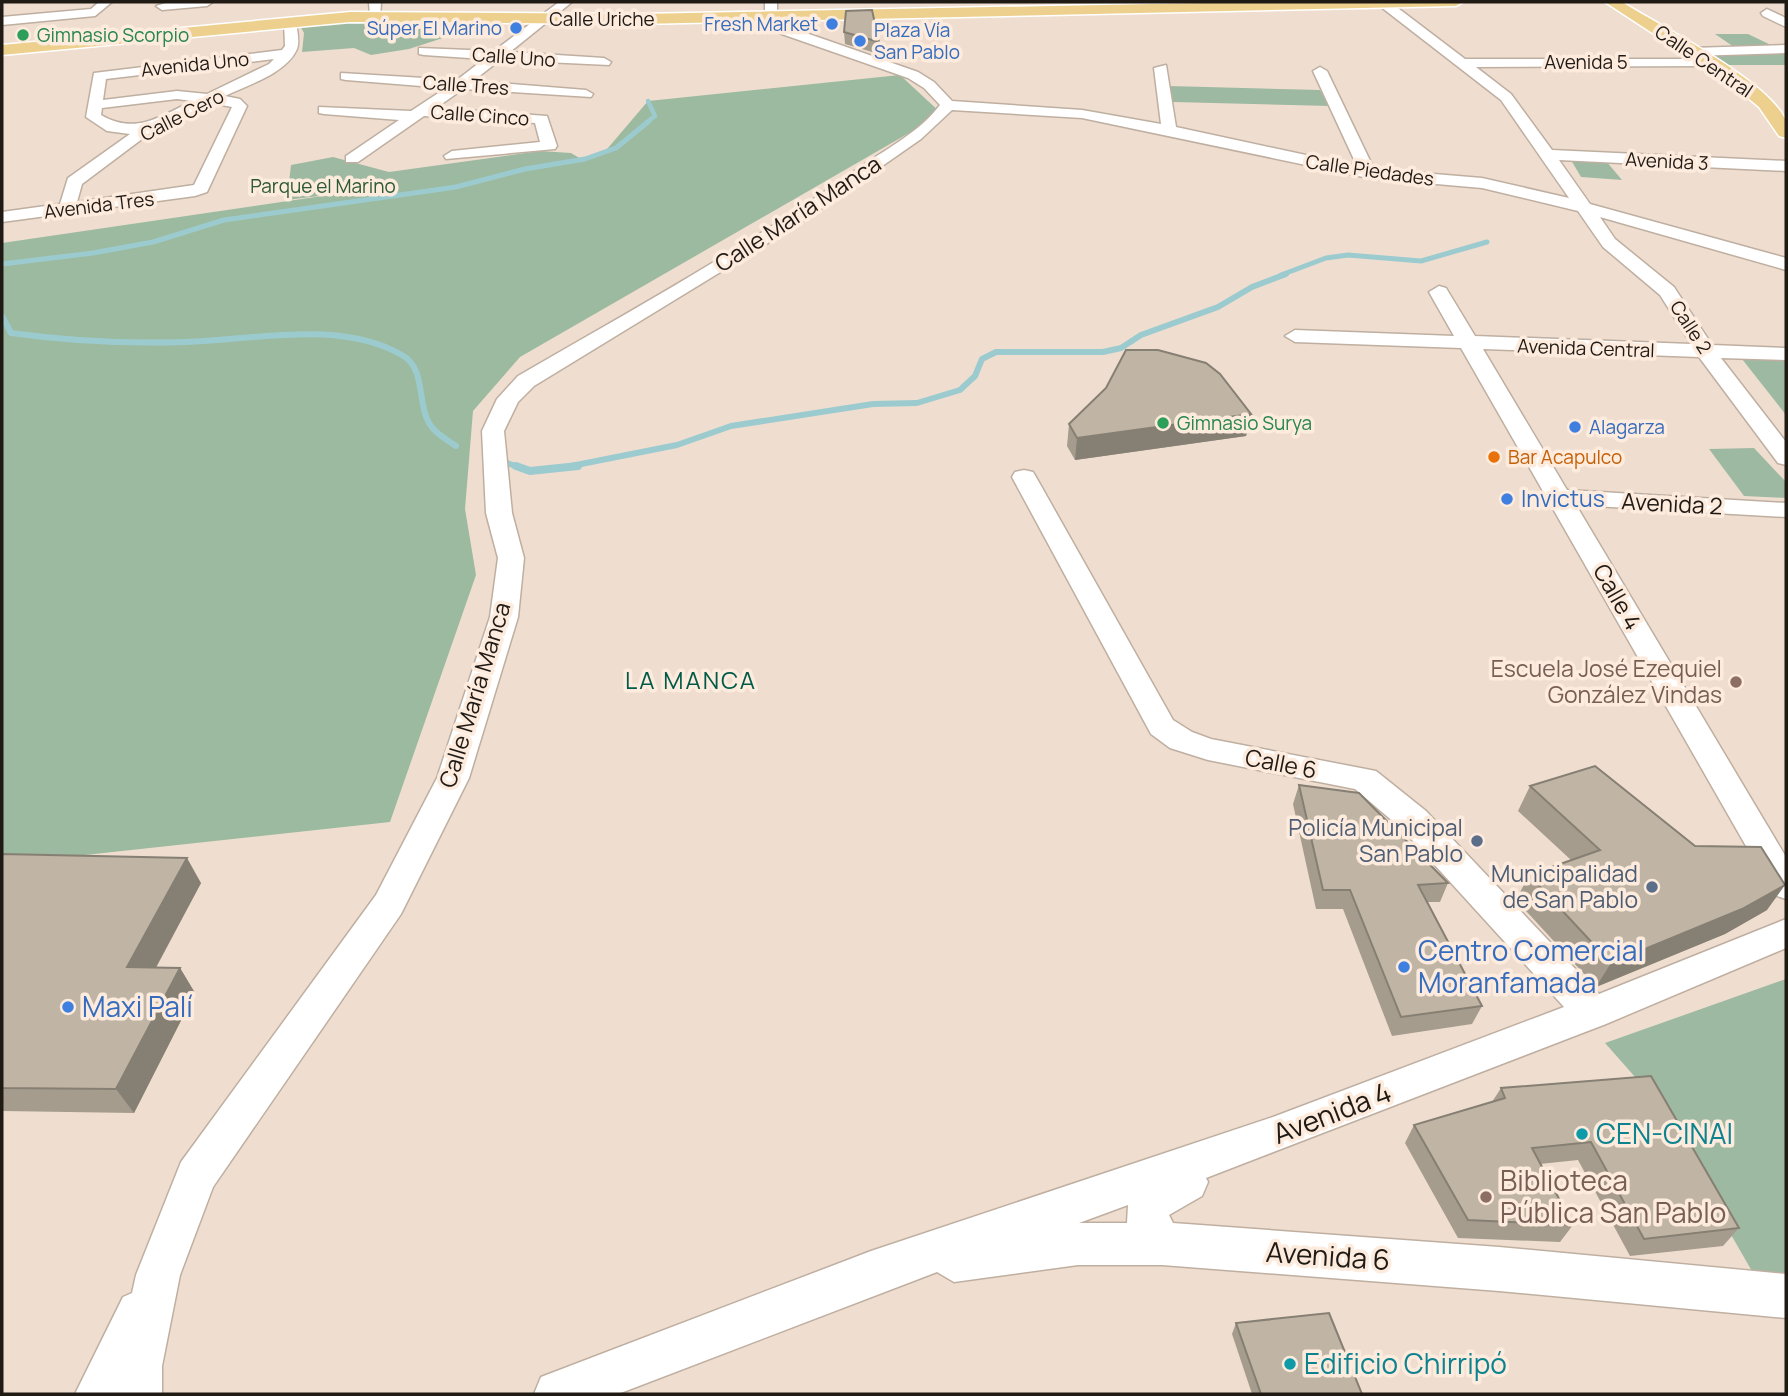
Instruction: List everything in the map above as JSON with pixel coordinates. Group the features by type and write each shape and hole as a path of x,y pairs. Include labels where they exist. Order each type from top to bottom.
{"main road":[{"name":"Calle Uriche","path":"2,50 159,17 290,22 376,9 546,19 770,10 1456,2"},
{"path":"1601,2 1618,6"},
{"name":"Calle Central","path":"1618,6 1754,93 1786,132"}],"street":[{"path":"159,17 207,2"},
{"path":"352,159 459,85 566,2"},
{"name":"Calle 2","path":"1384,2 1506,97 1609,243 1667,291 1706,352 1786,458"},
{"path":"2,21 103,6"},
{"path":"770,10 771,22 790,33 913,75 929,85 948,105"},
{"path":"1767,13 1786,23"},
{"path":"288,54 293,42 290,22"},
{"path":"1690,50 1786,49"},
{"name":"Calle Uno","path":"424,51 604,62"},
{"name":"Avenida Uno","path":"94,104 102,75 288,54"},
{"name":"Calle Cero","path":"67,209 74,181 145,130 255,79 288,54"},
{"name":"Avenida 5","path":"1464,63 1708,62"},
{"path":"1161,68 1169,130"},
{"path":"1320,71 1368,173"},
{"name":"Calle Tres","path":"346,76 586,94"},
{"path":"145,130 112,128 93,117 94,104 168,96 210,99"},
{"name":"Avenida Tres","path":"2,217 195,191 201,188 240,106 235,102 210,99"},
{"name":"Calle Piedades","path":"948,105 1082,114 1368,173 1482,183 1585,207 1786,264"},
{"name":"Calle María Manca","path":"138,1394 139,1366 158,1275 197,1176 389,904 453,778 503,617 511,558 499,513 493,431 508,399 526,381 659,303 854,179 923,130 942,114 948,105"},
{"path":"324,110 416,114"},
{"name":"Calle Cinco","path":"416,114 542,120 549,146 452,156"},
{"name":"Avenida 3","path":"1548,155 1786,166"},
{"name":"Calle 4","path":"1439,292 1786,886"},
{"name":"Avenida Central","path":"1295,336 1786,354"},
{"name":"Calle 6","path":"1024,477 1162,727 1181,740 1208,749 1364,779 1413,820 1593,1013"},
{"name":"Avenida 2","path":"1558,497 1786,510"},
{"name":"Avenida 4","path":"871,1273 1273,1136 1593,1013 1786,933"},
{"path":"1162,1244 1147,1223 1146,1212 1152,1199 1165,1191 1239,1161 1273,1136"},
{"name":"Avenida 6","path":"871,1273 1028,1248 1111,1242 1499,1269 1786,1296"},
{"path":"558,1394 871,1273"},
{"path":"99,1394 158,1275"}],"green space":[{"path":"467,20 443,38 409,49 371,55 354,48 302,52 304,33 299,24"},
{"path":"1715,34 1748,34 1775,47 1734,47"},
{"path":"1786,52 1786,65 1720,65 1704,54"},
{"path":"900,75 942,114 520,357 473,411 465,509 476,575 390,822 2,864 2,243 602,155 648,101"},
{"path":"1169,86 1320,90 1330,106 1173,102"},
{"name":"Parque el Marino","path":"540,151 571,153 586,162 287,200 291,165 333,157 389,172"},
{"path":"1571,160 1606,161 1622,180 1581,177"},
{"path":"1742,359 1786,360 1786,415"},
{"path":"1754,448 1786,482 1786,498 1744,496 1709,449"},
{"path":"1786,979 1786,1276 1753,1273 1651,1095 1605,1043"}],"building":[{"path":"872,10 879,42 844,32 846,11"},
{"name":"Gimnasio Surya","path":"1126,350 1158,350 1206,363 1220,374 1251,414 1077,438 1069,424 1106,388"},
{"name":"Municipalidad de San Pablo","path":"1595,766 1695,846 1761,847 1785,885 1742,909 1611,963 1529,875 1600,850 1530,786"},
{"path":"1299,785 1359,793 1448,883 1418,885 1482,1006 1401,1017 1350,890 1323,890"},
{"name":"Maxi Palí","path":"2,854 187,858 127,967 180,968 116,1089 2,1088"},
{"path":"1651,1076 1739,1228 1644,1239 1591,1142 1532,1148 1573,1225 1468,1220 1414,1125 1505,1098 1501,1088"},
{"name":"Edificio Chirripó","path":"1329,1313 1362,1394 1261,1394 1236,1323"}],"waterway":[{"path":"647,122 655,116 648,101"},
{"path":"2,264 93,253 153,242 224,220 456,187 525,169 585,159 616,148 649,121"},
{"path":"1281,275 1326,258 1348,255 1421,261 1487,242"},
{"path":"563,468 677,445 731,426 873,404 917,403 960,390 975,376 982,359 996,352 1103,352 1121,348 1141,335 1218,307 1252,287 1286,274"},
{"path":"2,316 11,333 77,340 164,343 296,334 351,337 377,344 410,361 418,378 426,417 439,435 456,446"},
{"path":"507,463 521,468"},
{"path":"516,466 530,471 563,468"},
{"path":"563,468 578,466"}],"place":[{"name":"Fresh Market","path":"832,24"},
{"name":"Súper El Marino","path":"516,28"},
{"name":"Gimnasio Scorpio","path":"23,35"},
{"name":"Plaza Vía San Pablo","path":"860,41"},
{"name":"Gimnasio Surya","path":"1163,423"},
{"name":"Alagarza","path":"1575,427"},
{"name":"Bar Acapulco","path":"1494,457"},
{"name":"Invictus","path":"1507,499"},
{"name":"Escuela José Ezequiel González Vindas","path":"1736,682"},
{"name":"Policía Municipal San Pablo","path":"1477,841"},
{"name":"Municipalidad de San Pablo","path":"1652,887"},
{"name":"Centro Comercial Moranfamada","path":"1404,967"},
{"name":"Maxi Palí","path":"68,1007"},
{"name":"CEN-CINAI","path":"1582,1134"},
{"name":"Biblioteca Pública San Pablo","path":"1486,1197"},
{"name":"Edificio Chirripó","path":"1290,1364"}],"district":[{"name":"LA MANCA","path":"691,681"}]}
